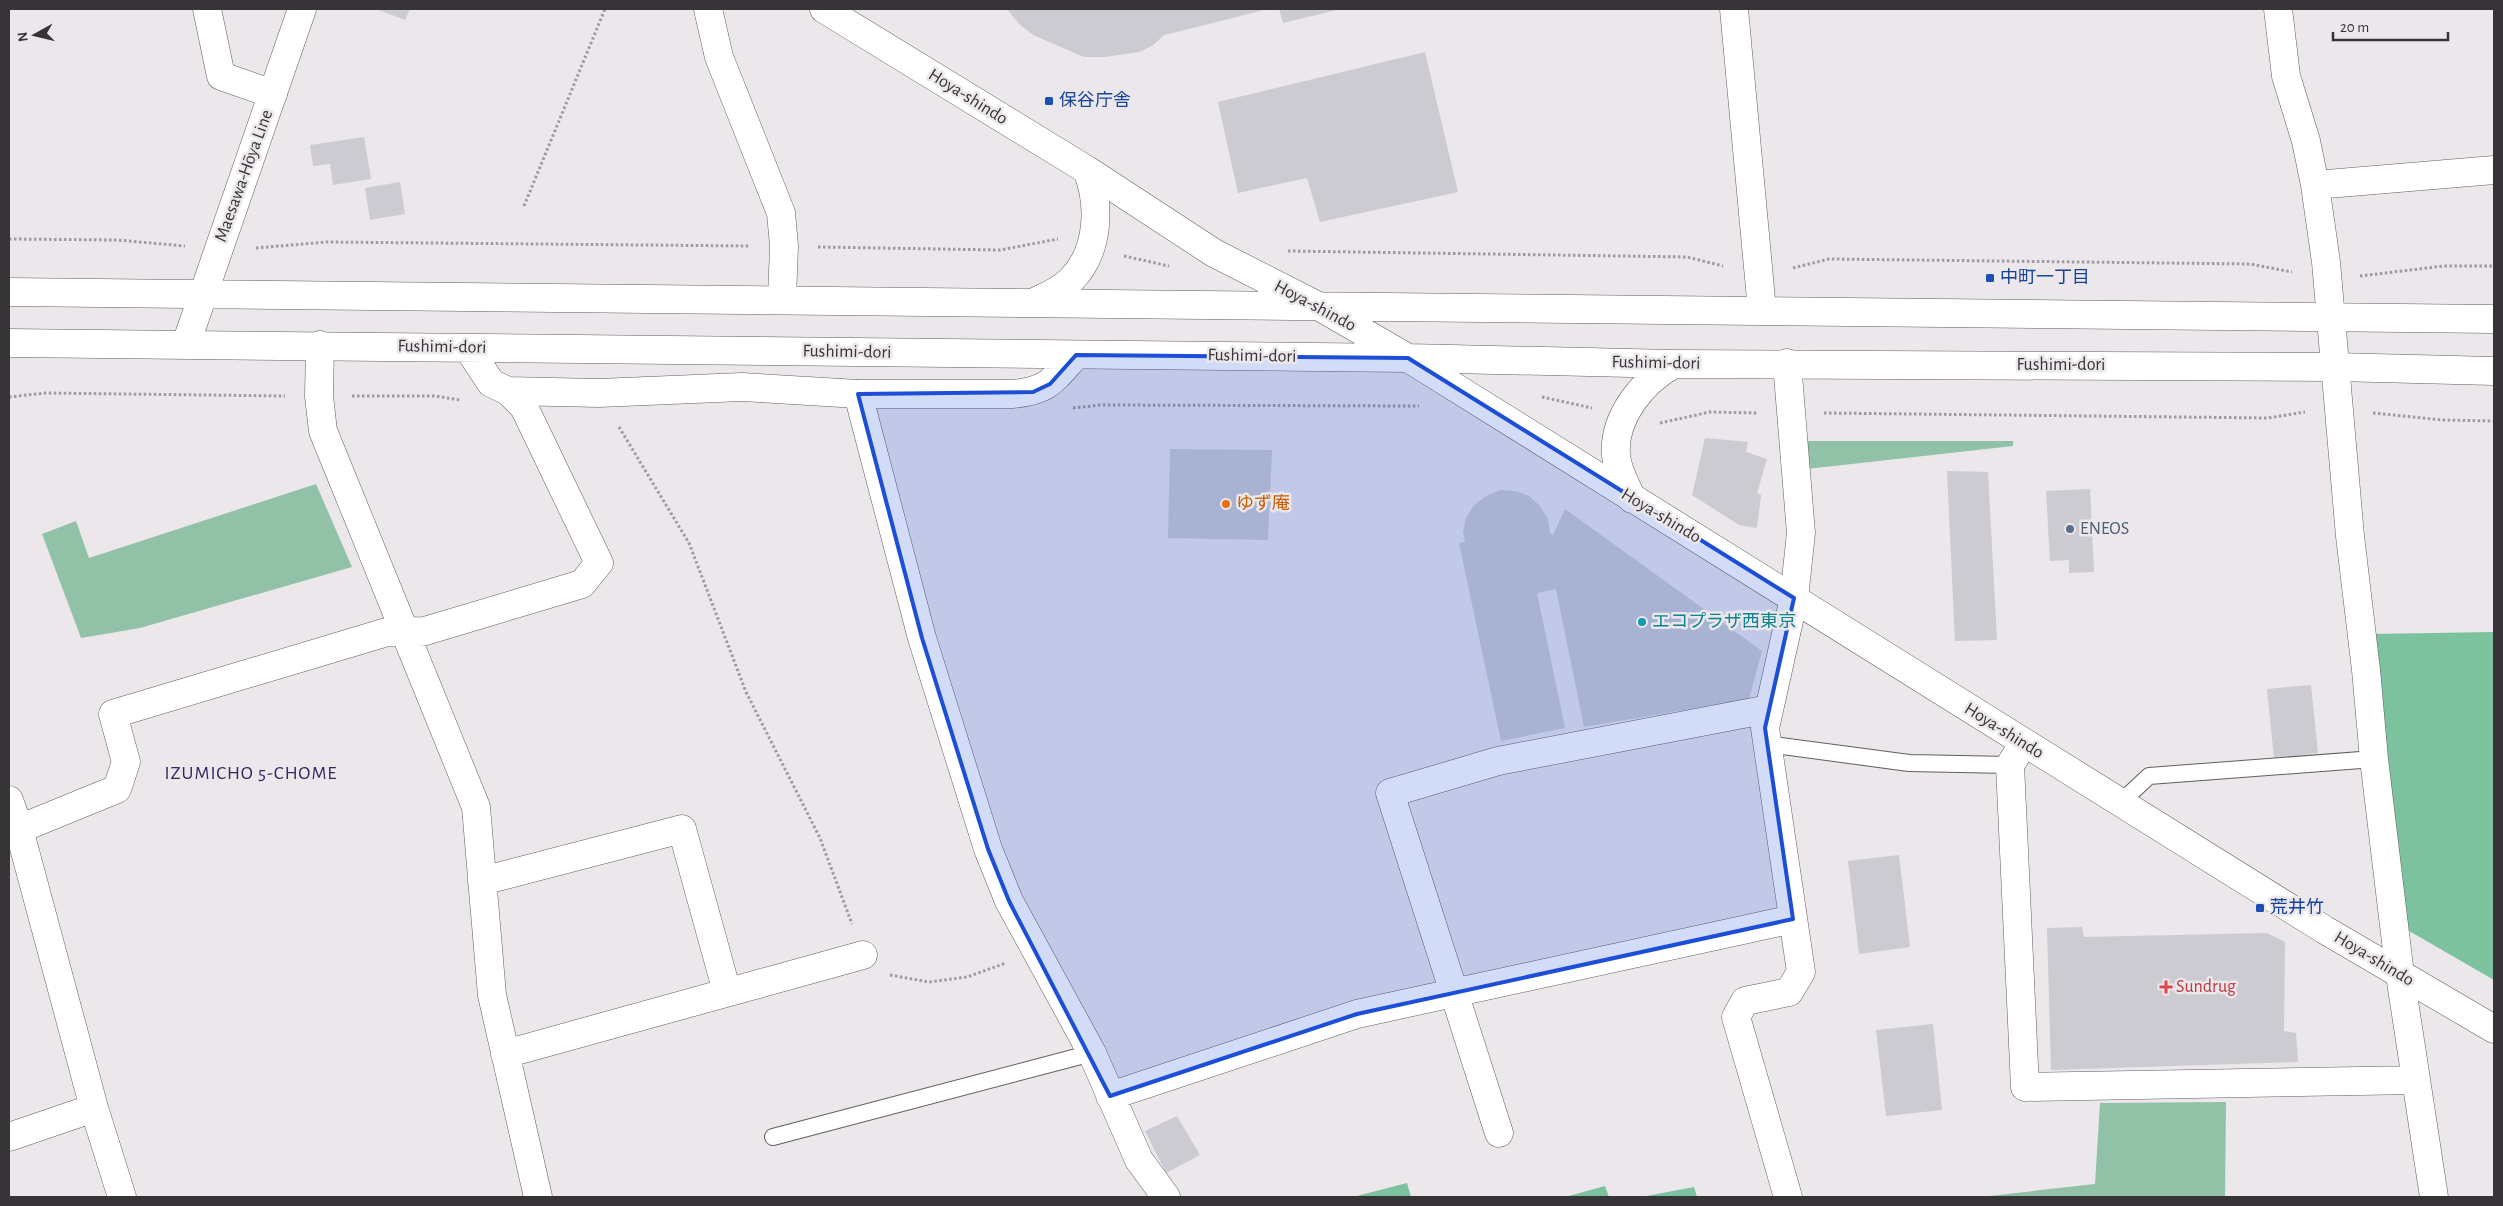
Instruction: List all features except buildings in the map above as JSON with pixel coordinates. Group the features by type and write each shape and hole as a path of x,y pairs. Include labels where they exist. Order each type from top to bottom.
{"street":[{"path":"207,9 221,76 273,94"},
{"name":"Maesawa-Hōya Line","path":"186,344 302,9"},
{"path":"708,9 720,57 781,213 784,246 782,299"},
{"name":"Hoya-shindo","path":"824,9 1087,170 1214,253 1320,307 1408,358 1794,598 2017,754 2120,803 2400,975 2494,1029"},
{"path":"1734,9 1762,310"},
{"path":"2278,9 2286,76 2306,141 2315,185 2328,278 2350,536 2366,670 2374,759 2400,975 2434,1197"},
{"path":"1033,302 1057,292 1072,280 1086,260 1092,247 1096,202 1087,170"},
{"path":"2315,185 2494,170"},
{"path":"9,292 2494,319"},
{"name":"Fushimi-dori","path":"9,343 1408,358 1674,364 1787,363 2335,367 2494,371"},
{"path":"320,345 319,396 323,432 476,807 492,995 538,1197"},
{"path":"19,829 117,789 126,762 113,714 387,632 425,632 582,584 599,564 524,407 508,391 491,383 468,348"},
{"path":"508,391 599,393 742,387 858,394 1033,392 1050,384 1076,354"},
{"path":"1787,363 1801,533 1794,598 1765,728 1801,972 1789,992 1745,1001 1736,1017 1788,1197"},
{"path":"1632,499 1619,470 1616,454 1619,434 1625,418 1642,387 1656,373 1674,364"},
{"path":"858,394 922,638 988,849 1009,901 1092,1053 1139,1160 1166,1197"},
{"path":"1499,1133 1390,793 1498,761 1770,709"},
{"path":"2017,754 2025,1086 2416,1080"},
{"path":"9,800 19,829 94,1108 122,1197"},
{"path":"482,881 682,829 727,992"},
{"path":"1110,1096 1357,1014 1792,920"},
{"path":"505,1054 863,954"},
{"path":"9,1137 94,1108"}],"lane":[{"path":"1767,744 1909,763 2017,754"},
{"path":"2120,803 2149,776 2374,759"},
{"path":"773,1137 1092,1053"}],"path":[{"path":"524,206 604,9"},
{"path":"9,239 117,240 218,248 262,248 327,242 1000,250 1061,238 1173,267"},
{"path":"1286,250 1365,254 1686,257 1760,273 1829,259 2139,261 2250,264 2328,278 2444,266 2494,266"},
{"path":"9,396 45,393 435,396 470,402"},
{"path":"1535,396 1597,409 1650,425 1710,412 2268,418 2339,409 2442,420 2494,421"},
{"path":"1072,408 1101,405 1428,406 1476,402"},
{"path":"616,420 652,484 689,543 746,692 820,838 863,954 890,975 929,982 967,977 1037,952"}],"highlighted area":[{"path":"1076,355 1408,358 1794,598 1765,728 1793,919 1357,1014 1110,1096 1009,901 988,849 922,638 858,394 1033,392 1050,384"}],"green space":[{"path":"1803,441 2013,441 2013,446 1807,469"},
{"path":"316,484 352,567 140,628 81,638 42,534 76,521 89,558"},
{"path":"2494,632 2494,980 2404,928 2372,634"},
{"path":"2226,1102 2225,1197 1980,1197 2095,1184 2100,1103"},
{"path":"1407,1183 1411,1197 1353,1197"},
{"path":"1605,1186 1609,1197 1565,1197"},
{"path":"1694,1187 1697,1197 1641,1197"}],"place":[{"name":"保谷庁舎","path":"1049,101"},
{"name":"中町一丁目","path":"1990,278"},
{"name":"ゆず庵","path":"1226,504"},
{"name":"ENEOS","path":"2070,529"},
{"name":"エコプラザ西東京","path":"1642,622"},
{"name":"荒井竹","path":"2260,908"},
{"name":"Sundrug","path":"2166,987"}],"district":[{"name":"IZUMICHO 5-CHOME","path":"251,773"}]}
